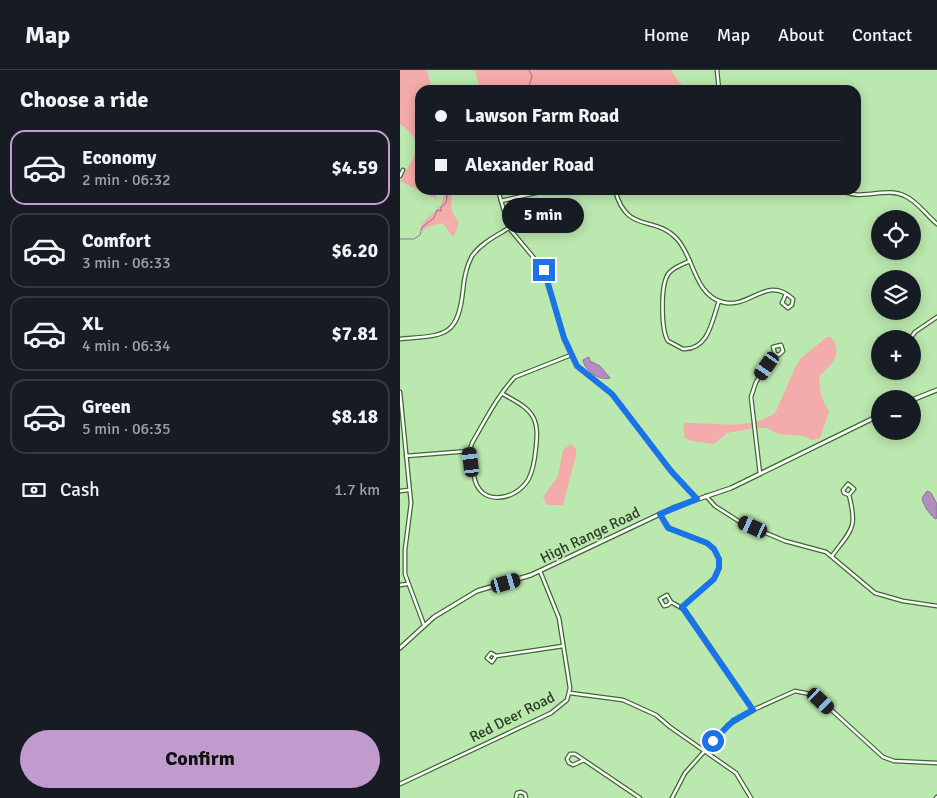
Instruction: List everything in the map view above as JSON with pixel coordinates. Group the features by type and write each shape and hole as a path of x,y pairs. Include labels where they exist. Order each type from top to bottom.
{"street":[{"path":"717,70 718,85"},
{"path":"400,174 404,170"},
{"path":"858,195 894,193 902,195 910,199 937,224"},
{"path":"499,195 509,228 542,267 571,355 582,371 612,394 671,471 697,499"},
{"path":"501,201 527,195"},
{"path":"617,195 620,206 635,220 672,234 680,242 704,290 719,301 737,303 769,290 786,294 793,302 788,308 782,303 786,294"},
{"path":"400,339 439,334 454,326 460,312 464,277 472,258 481,246 509,228"},
{"path":"690,261 670,272 665,281 663,327 668,341 675,347 683,349 700,345 707,335 719,301"},
{"path":"918,330 937,317"},
{"path":"760,474 751,401 753,389 775,354 773,347 781,345 783,352 775,354"},
{"path":"503,394 526,409 535,422 537,438 529,479 521,488 500,498 487,496 475,483 470,451 472,443 503,394 517,376 571,355"},
{"path":"921,396 937,390"},
{"path":"400,392 411,503 404,556 407,584 424,625"},
{"name":"High Range Road","path":"400,648 412,639 424,625 477,591 540,571 660,514 731,488 871,419"},
{"path":"406,456 470,451"},
{"path":"832,556 853,525 854,514 849,495 846,495 843,490 848,484 854,489 849,495"},
{"path":"400,491 409,490"},
{"path":"706,496 715,506 740,522 784,540 818,548 832,556 874,593 937,606"},
{"path":"660,514 668,528 707,543 714,549 719,559 719,568 714,579 682,607"},
{"name":"Red Deer Road","path":"400,784 564,705 570,693 559,618 540,571"},
{"path":"400,585 407,584"},
{"path":"671,602 664,606 660,598 667,595 671,602 682,607 753,710"},
{"path":"496,656 563,646"},
{"path":"672,798 686,773 728,725 753,710 792,691 807,692 817,697 880,756 894,761 937,763"},
{"path":"570,693 626,701 659,717 670,728 736,773 751,798"},
{"path":"584,760 572,765 567,759 572,753 584,760 640,798"},
{"path":"516,798 517,793 521,792 525,794 526,798"}],"shaded area":[{"path":"400,70 427,70 431,85 415,85 415,142 409,131 400,124"},
{"path":"475,70 671,70 682,85 479,85"},
{"path":"415,151 415,188 400,181"},
{"path":"444,195 452,195 451,210 459,223 454,236 452,236 443,223 427,227 422,231 422,224 441,205"},
{"path":"827,337 831,337 835,343 836,353 832,363 819,376 821,396 829,411 820,438 812,440 804,436 778,434 767,428 756,428 727,433 714,444 692,441 685,438 683,426 685,423 743,424 765,419 775,413 801,358"},
{"path":"589,357 590,361 600,366 610,378 597,377 587,368 583,360"},
{"path":"571,444 576,449 576,455 563,505 547,505 543,497 558,476 563,450"},
{"path":"927,491 931,493 937,504 937,518 935,519 927,510 922,498"}],"waterway":[{"path":"529,70 532,76 529,85"},
{"path":"400,239 414,239 420,235 422,227 434,218 437,210 441,211 441,207 446,203 447,195"}],"route":[{"path":"544,270 564,338 577,366 612,394 671,471 697,499 683,503 660,514 664,523 672,530 707,543 718,556 720,562 718,574 682,607 753,710 733,721 713,741"}]}
